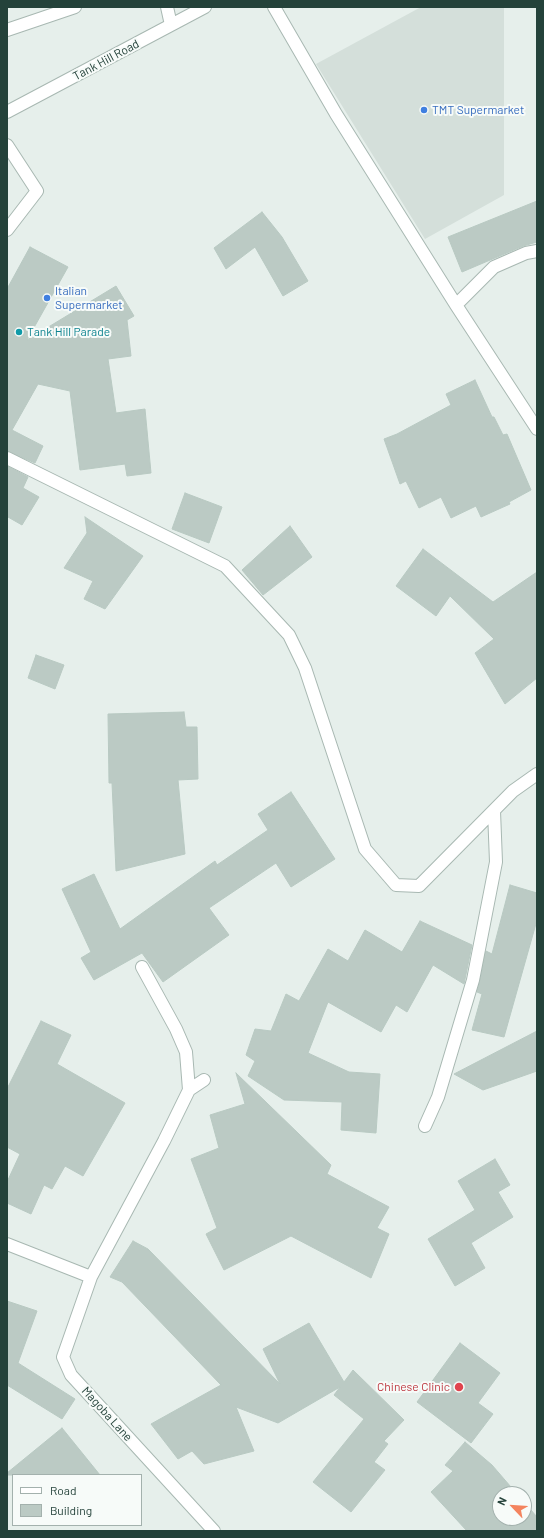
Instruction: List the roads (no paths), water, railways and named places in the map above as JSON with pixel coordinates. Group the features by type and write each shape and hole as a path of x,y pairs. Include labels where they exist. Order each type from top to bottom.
{"street":[{"path":"7,30 75,7"},
{"path":"167,7 172,25"},
{"name":"Tank Hill Road","path":"8,108 205,7"},
{"path":"274,7 336,114 456,305 537,429"},
{"path":"7,145 37,191 7,230"},
{"path":"456,305 494,268 526,254 537,251"},
{"path":"7,458 225,566 289,635 305,668 365,849 396,885 419,886 513,791 537,774"},
{"path":"425,1126 438,1097 473,980 496,862 494,811"},
{"path":"142,967 176,1029 186,1052 190,1090"},
{"name":"Magoba Lane","path":"204,1080 190,1090 91,1276 63,1357 71,1375 214,1531"},
{"path":"7,1244 91,1276"}],"place":[{"name":"TMT Supermarket","path":"424,110"},
{"name":"Italian Supermarket","path":"47,298"},
{"name":"Tank Hill Parade","path":"19,332"},
{"name":"Chinese Clinic","path":"459,1387"}]}
